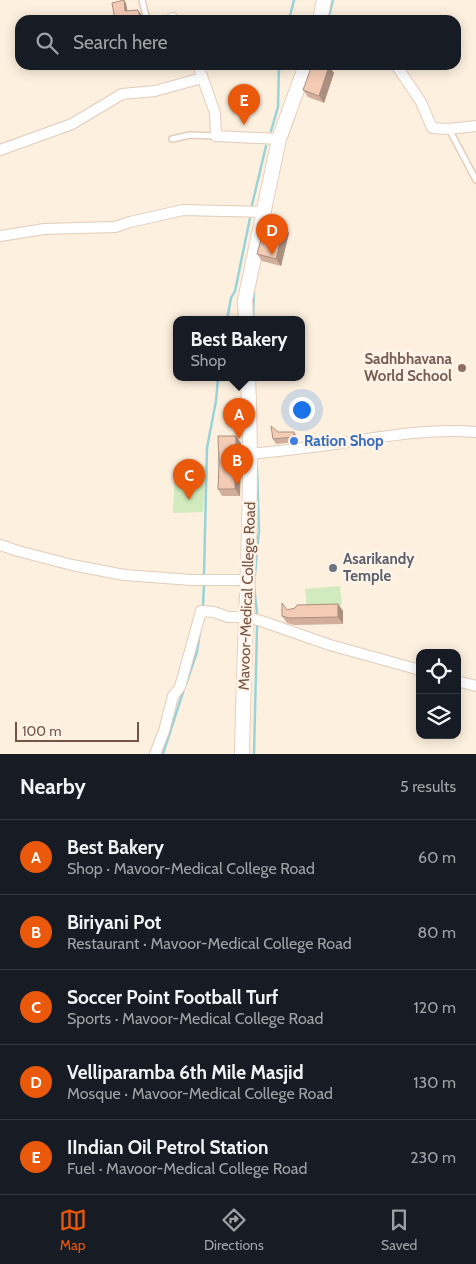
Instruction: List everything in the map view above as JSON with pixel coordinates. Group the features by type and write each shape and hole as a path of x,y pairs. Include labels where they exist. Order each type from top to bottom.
{"main road":[{"path":"321,15 324,0"},
{"path":"246,316 245,300 278,139 304,70"},
{"name":"Mavoor-Medical College Road","path":"242,754 243,678 248,580 250,454 248,381"}],"street":[{"path":"200,70 215,113 216,136 278,139"},
{"path":"399,70 421,102 432,128 449,129 476,126"},
{"path":"0,150 72,124 122,94 155,91 202,78"},
{"path":"0,236 44,229 115,227 183,210 263,212"},
{"path":"250,454 403,433 456,430 476,432"},
{"path":"0,545 18,552 63,563 124,575 192,580 248,580"},
{"path":"155,754 164,731 173,696 180,688 201,611 214,612 228,617 246,617 330,645 416,669"},
{"path":"461,681 476,686"}],"lane":[{"path":"142,0 146,15"},
{"path":"449,129 476,180"},
{"path":"172,139 190,135 216,136"}],"green space":[{"path":"175,466 206,466 203,512 173,513"},
{"path":"340,586 342,606 307,609 305,589"}],"building":[{"path":"124,0 125,11 138,10 140,15 114,15 112,3"},
{"path":"310,70 328,70 319,96 303,90"},
{"path":"266,221 284,226 276,259 257,254"},
{"path":"271,426 278,432 294,432 294,437 273,439"},
{"path":"218,436 236,436 235,489 218,489"},
{"path":"282,603 287,610 295,608 297,605 338,604 338,617 289,618 282,616"}],"waterway":[{"path":"290,15 294,0"},
{"path":"329,15 333,0"},
{"path":"271,131 278,107 279,70"},
{"path":"285,142 295,115"},
{"path":"252,205 266,146"},
{"path":"228,316 231,298 235,291 250,218"},
{"path":"253,316 254,292"},
{"path":"204,574 207,448 218,381"},
{"path":"257,467 259,530 254,585 257,613"},
{"path":"203,605 204,585"},
{"path":"254,754 257,627"},
{"path":"186,684 197,652 200,631"},
{"path":"163,754 184,689"}],"place":[{"name":"IIndian Oil Petrol Station","path":"244,125"},
{"name":"Velliparamba 6th Mile Masjid","path":"272,255"},
{"name":"Sadhbhavana World School","path":"462,368"},
{"name":"Best Bakery","path":"239,439"},
{"name":"Ration Shop","path":"294,441"},
{"name":"Biriyani Pot","path":"237,485"},
{"name":"Soccer Point Football Turf","path":"189,500"},
{"name":"Asarikandy Temple","path":"333,568"}]}
